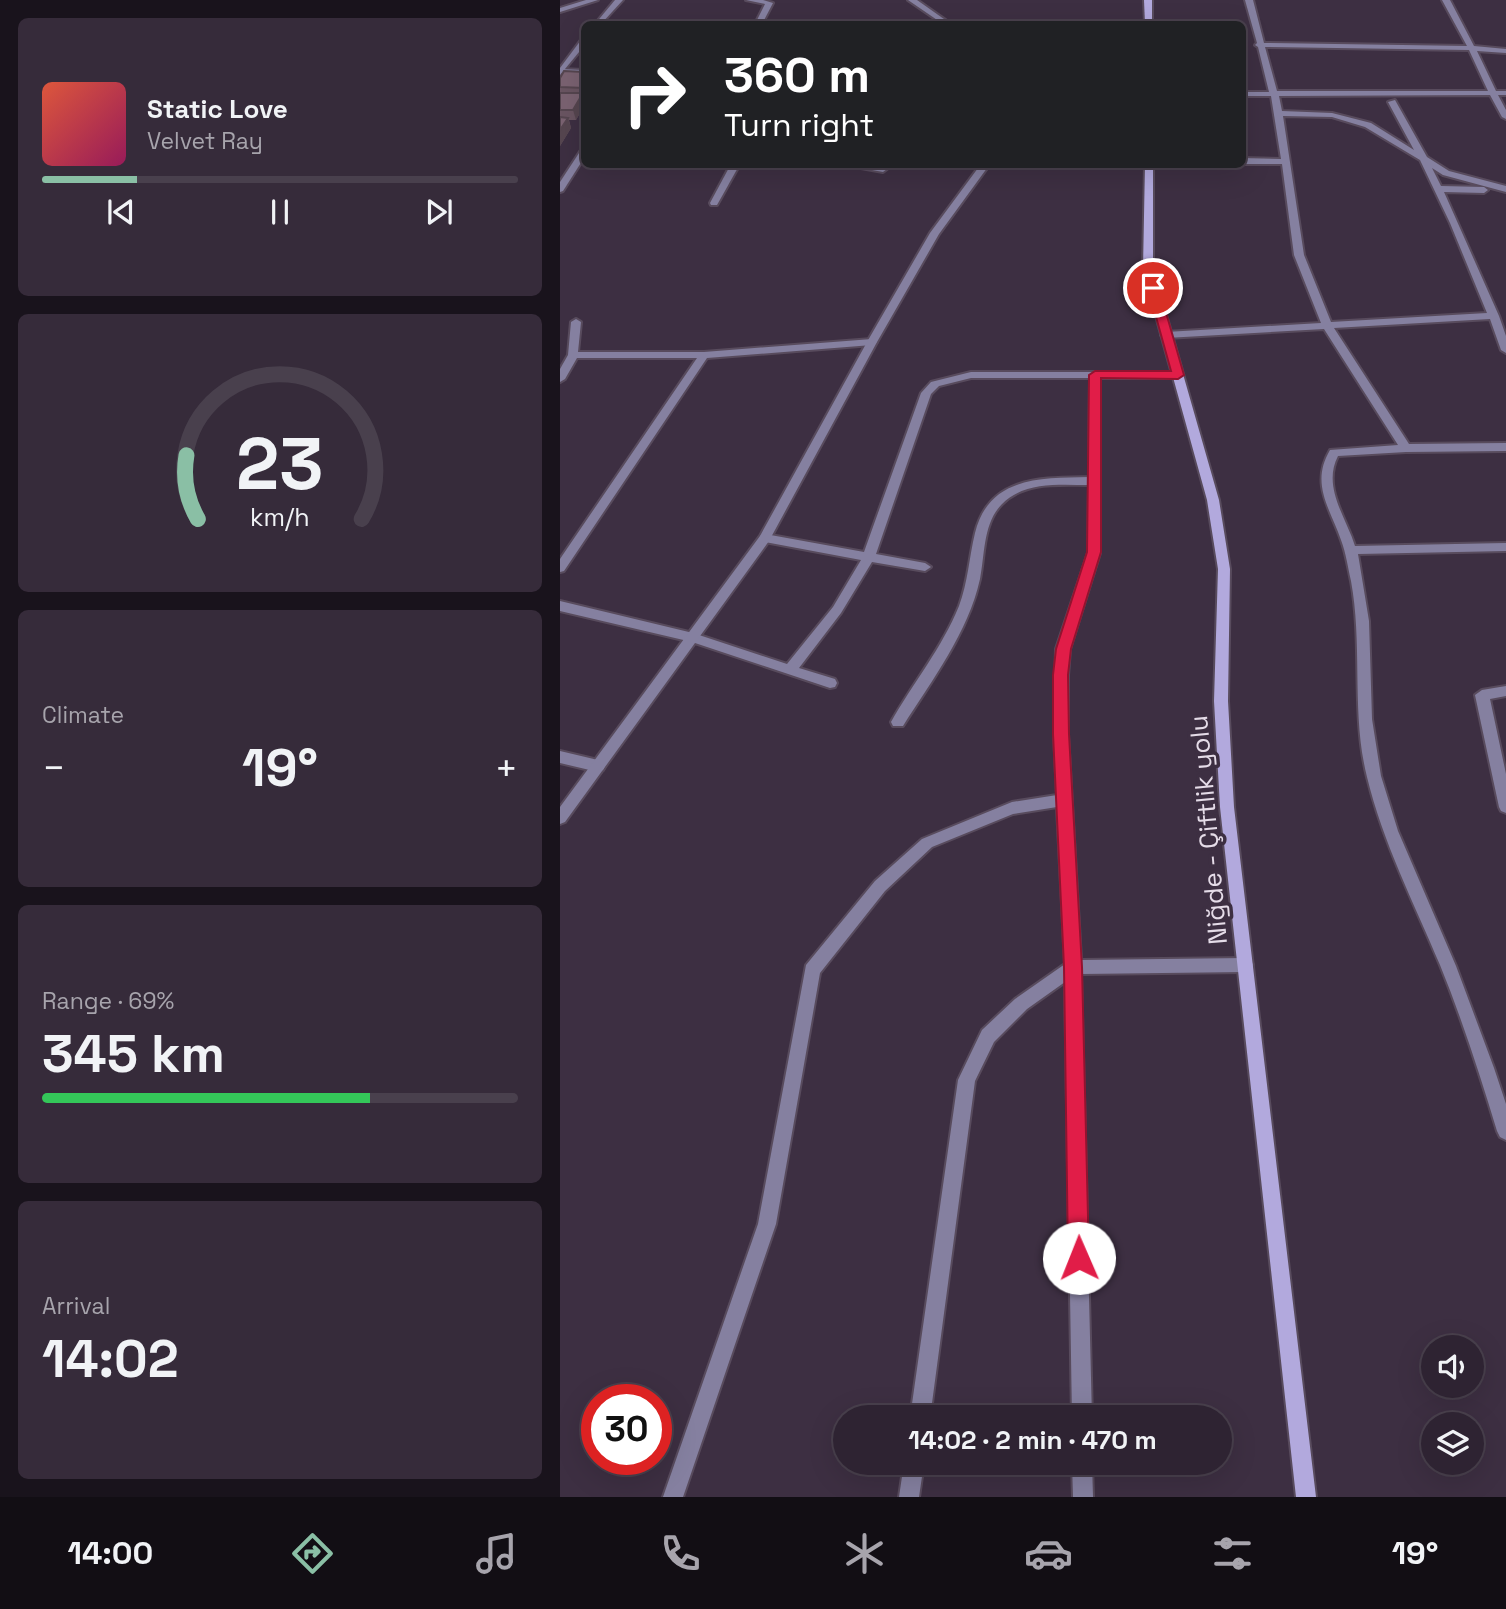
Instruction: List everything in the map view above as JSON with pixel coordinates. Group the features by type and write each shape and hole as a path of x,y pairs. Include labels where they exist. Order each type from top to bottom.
{"main road":[{"path":"1148,0 1149,21"},
{"name":"Niğde - Çiftlik yolu","path":"1149,168 1148,268 1213,500 1224,569 1221,701 1227,807 1306,1497"}],"street":[{"path":"560,10 594,0"},
{"path":"601,21 620,0"},
{"path":"750,0 769,3 760,21"},
{"path":"912,0 940,21"},
{"path":"1249,0 1276,104 1287,162 1299,256 1327,325 1406,449"},
{"path":"1446,0 1506,117"},
{"path":"1259,45 1472,48 1506,51"},
{"path":"561,72 581,46"},
{"path":"561,72 581,72"},
{"path":"1246,102 1276,104 1498,99 1506,93"},
{"path":"1246,95 1368,125 1426,162 1458,178 1506,190"},
{"path":"1276,104 1498,99"},
{"path":"1392,102 1426,162 1494,316 1506,350"},
{"path":"560,189 581,157"},
{"path":"1246,161 1287,162"},
{"path":"714,203 734,168"},
{"path":"875,168 883,169"},
{"path":"560,818 765,538 935,233 983,168"},
{"path":"1437,190 1506,190"},
{"path":"1166,335 1494,316"},
{"path":"560,379 573,355 576,322"},
{"path":"573,355 704,355 872,342"},
{"path":"560,568 704,355"},
{"path":"790,670 837,610 867,558 926,393 935,384 971,374 1178,375"},
{"path":"1082,1405 1073,967 1061,734 1063,649 1094,552 1095,375"},
{"path":"1506,447 1334,453 1326,464 1331,500 1350,550 1364,628 1368,747 1390,829 1459,995 1506,1131"},
{"path":"898,722 959,621 972,586 984,517 1008,493 1025,484 1095,481"},
{"path":"765,538 925,567"},
{"path":"1350,550 1506,547"},
{"path":"560,606 693,638 830,683"},
{"path":"1506,691 1482,695 1506,807"},
{"path":"560,757 598,766"},
{"path":"673,1497 767,1224 812,970 880,886 927,843 1012,808 1065,800"},
{"path":"922,1405 967,1080 988,1036 1021,1004 1073,967 1245,965"},
{"path":"909,1497 912,1475"},
{"path":"1082,1475 1083,1497"}],"building":[{"path":"564,71 581,72 581,88 560,87 560,78"},
{"path":"560,93 581,93 573,110 560,110"},
{"path":"560,117 568,118 560,130"}],"route":[{"path":"1079,1258 1073,967 1061,734 1061,675 1063,649 1094,552 1095,375 1178,375 1153,288"}]}
